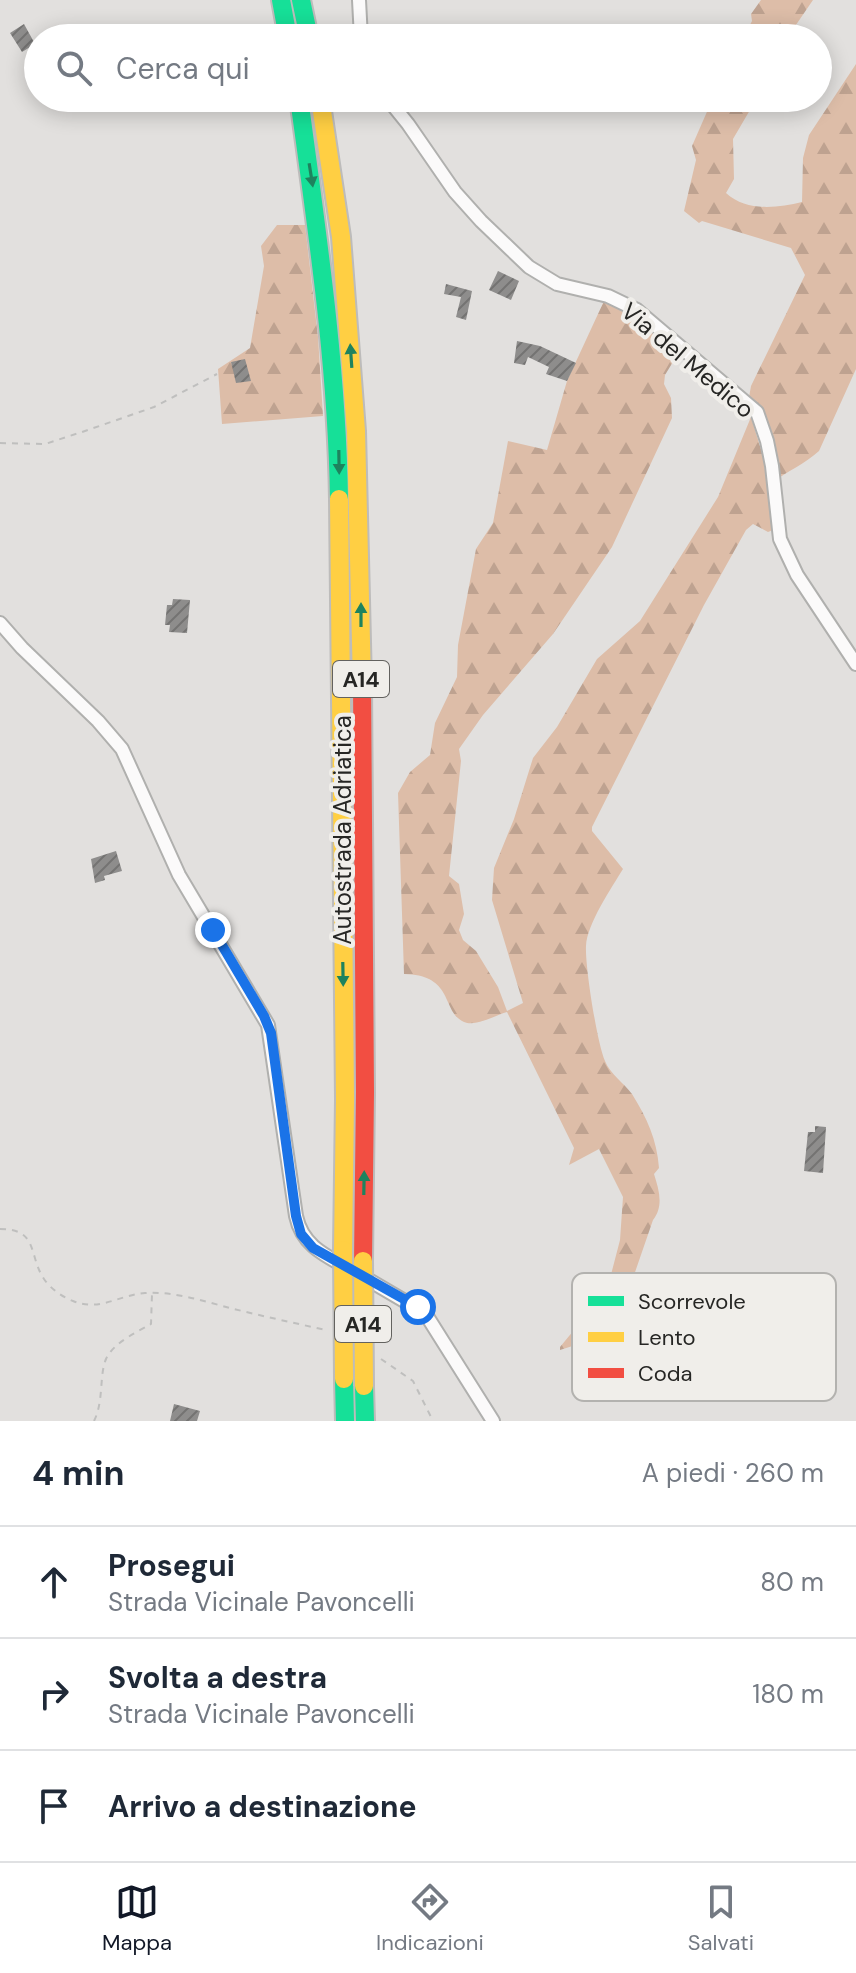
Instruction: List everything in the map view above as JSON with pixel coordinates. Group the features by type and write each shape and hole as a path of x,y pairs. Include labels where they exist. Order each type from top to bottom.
{"highway":[{"path":"281,0 285,24"},
{"path":"301,0 306,24"},
{"name":"Autostrada Adriatica","path":"301,112 326,295 338,434 345,1421"},
{"name":"Autostrada Adriatica","path":"322,112 341,237 356,431 361,568 365,1421"}],"street":[{"path":"359,0 360,24"},
{"name":"Via del Medico","path":"397,112 464,202 529,267 557,284 608,296 637,310 757,412 770,454 780,539 816,607 856,664"},
{"path":"0,623 122,749 179,875 268,1025 301,1234 306,1242 323,1254 425,1313 493,1421"}],"path":[{"path":"0,443 32,445 85,431 154,407 217,374"},
{"path":"0,1229 20,1232 27,1238 44,1279 70,1300 85,1305 101,1305 136,1294 152,1293 190,1298 288,1323 330,1330"},
{"path":"94,1421 106,1359 132,1335 151,1324 152,1293"},
{"path":"381,1359 413,1381 433,1421"}],"green space":[{"path":"761,0 813,0 797,24 750,24 751,14"},
{"path":"856,64 856,369 819,451 772,483 769,455 748,403 751,386 805,275 791,248 702,221 699,223 684,211 696,160 692,146 707,112 749,112 733,139 734,179 726,193 753,206 773,207 802,202 803,158 809,135 824,112 832,112 832,100"},
{"path":"277,225 305,225 318,337 323,416 222,424 218,369 250,348 264,266 261,246"},
{"path":"604,301 648,323 679,352 665,375 664,384 671,398 672,418 612,547 553,634 483,715 459,749 461,761 449,876 459,884 464,914 459,930 463,940 476,951 498,987 507,1011 523,1003 492,900 494,868 514,819 533,758 557,727 597,659 640,621 718,497 751,417 763,456 773,530 768,532 753,524 746,530 704,605 592,827 623,869 587,937 587,970 595,1022 607,1066 632,1094 650,1130 659,1168 654,1174 659,1192 658,1209 635,1273 611,1273 620,1240 623,1197 599,1149 569,1165 574,1148 507,1012 480,1022 464,1022 457,1017 432,981 404,974 398,793 410,772 430,755 435,723 457,677 458,645 476,549 493,523 508,441 547,450 567,381"},
{"path":"572,1332 572,1346 560,1350"}],"building":[{"path":"24,24 24,51 22,52 10,33"},
{"path":"498,271 519,281 511,300 489,290"},
{"path":"446,284 472,291 466,320 456,317 461,297 444,294"},
{"path":"517,341 540,346 576,363 567,381 546,374 549,367 528,357 525,365 514,363"},
{"path":"245,359 251,381 236,383 231,362"},
{"path":"173,599 190,600 187,633 169,632 170,625 165,625 167,605 172,605"},
{"path":"116,851 122,871 104,876 105,880 95,883 91,859"},
{"path":"815,1126 826,1127 823,1173 804,1171 808,1132 815,1132"},
{"path":"174,1404 200,1411 197,1421 170,1421"}],"traffic: fast":[{"path":"281,0 285,24"},
{"path":"301,0 306,24"},
{"path":"301,112 330,348 339,499"},
{"path":"344,1379 345,1421"},
{"path":"364,1386 365,1421"}],"traffic: slow":[{"path":"322,112 341,237 356,431 362,684"},
{"path":"339,499 345,1099 343,1250"},
{"path":"343,1250 344,1379"},
{"path":"363,1261 364,1386"}],"traffic: jam":[{"path":"362,684 363,1261"}],"route":[{"path":"213,930 271,1033 301,1234 313,1248 418,1307"}]}
